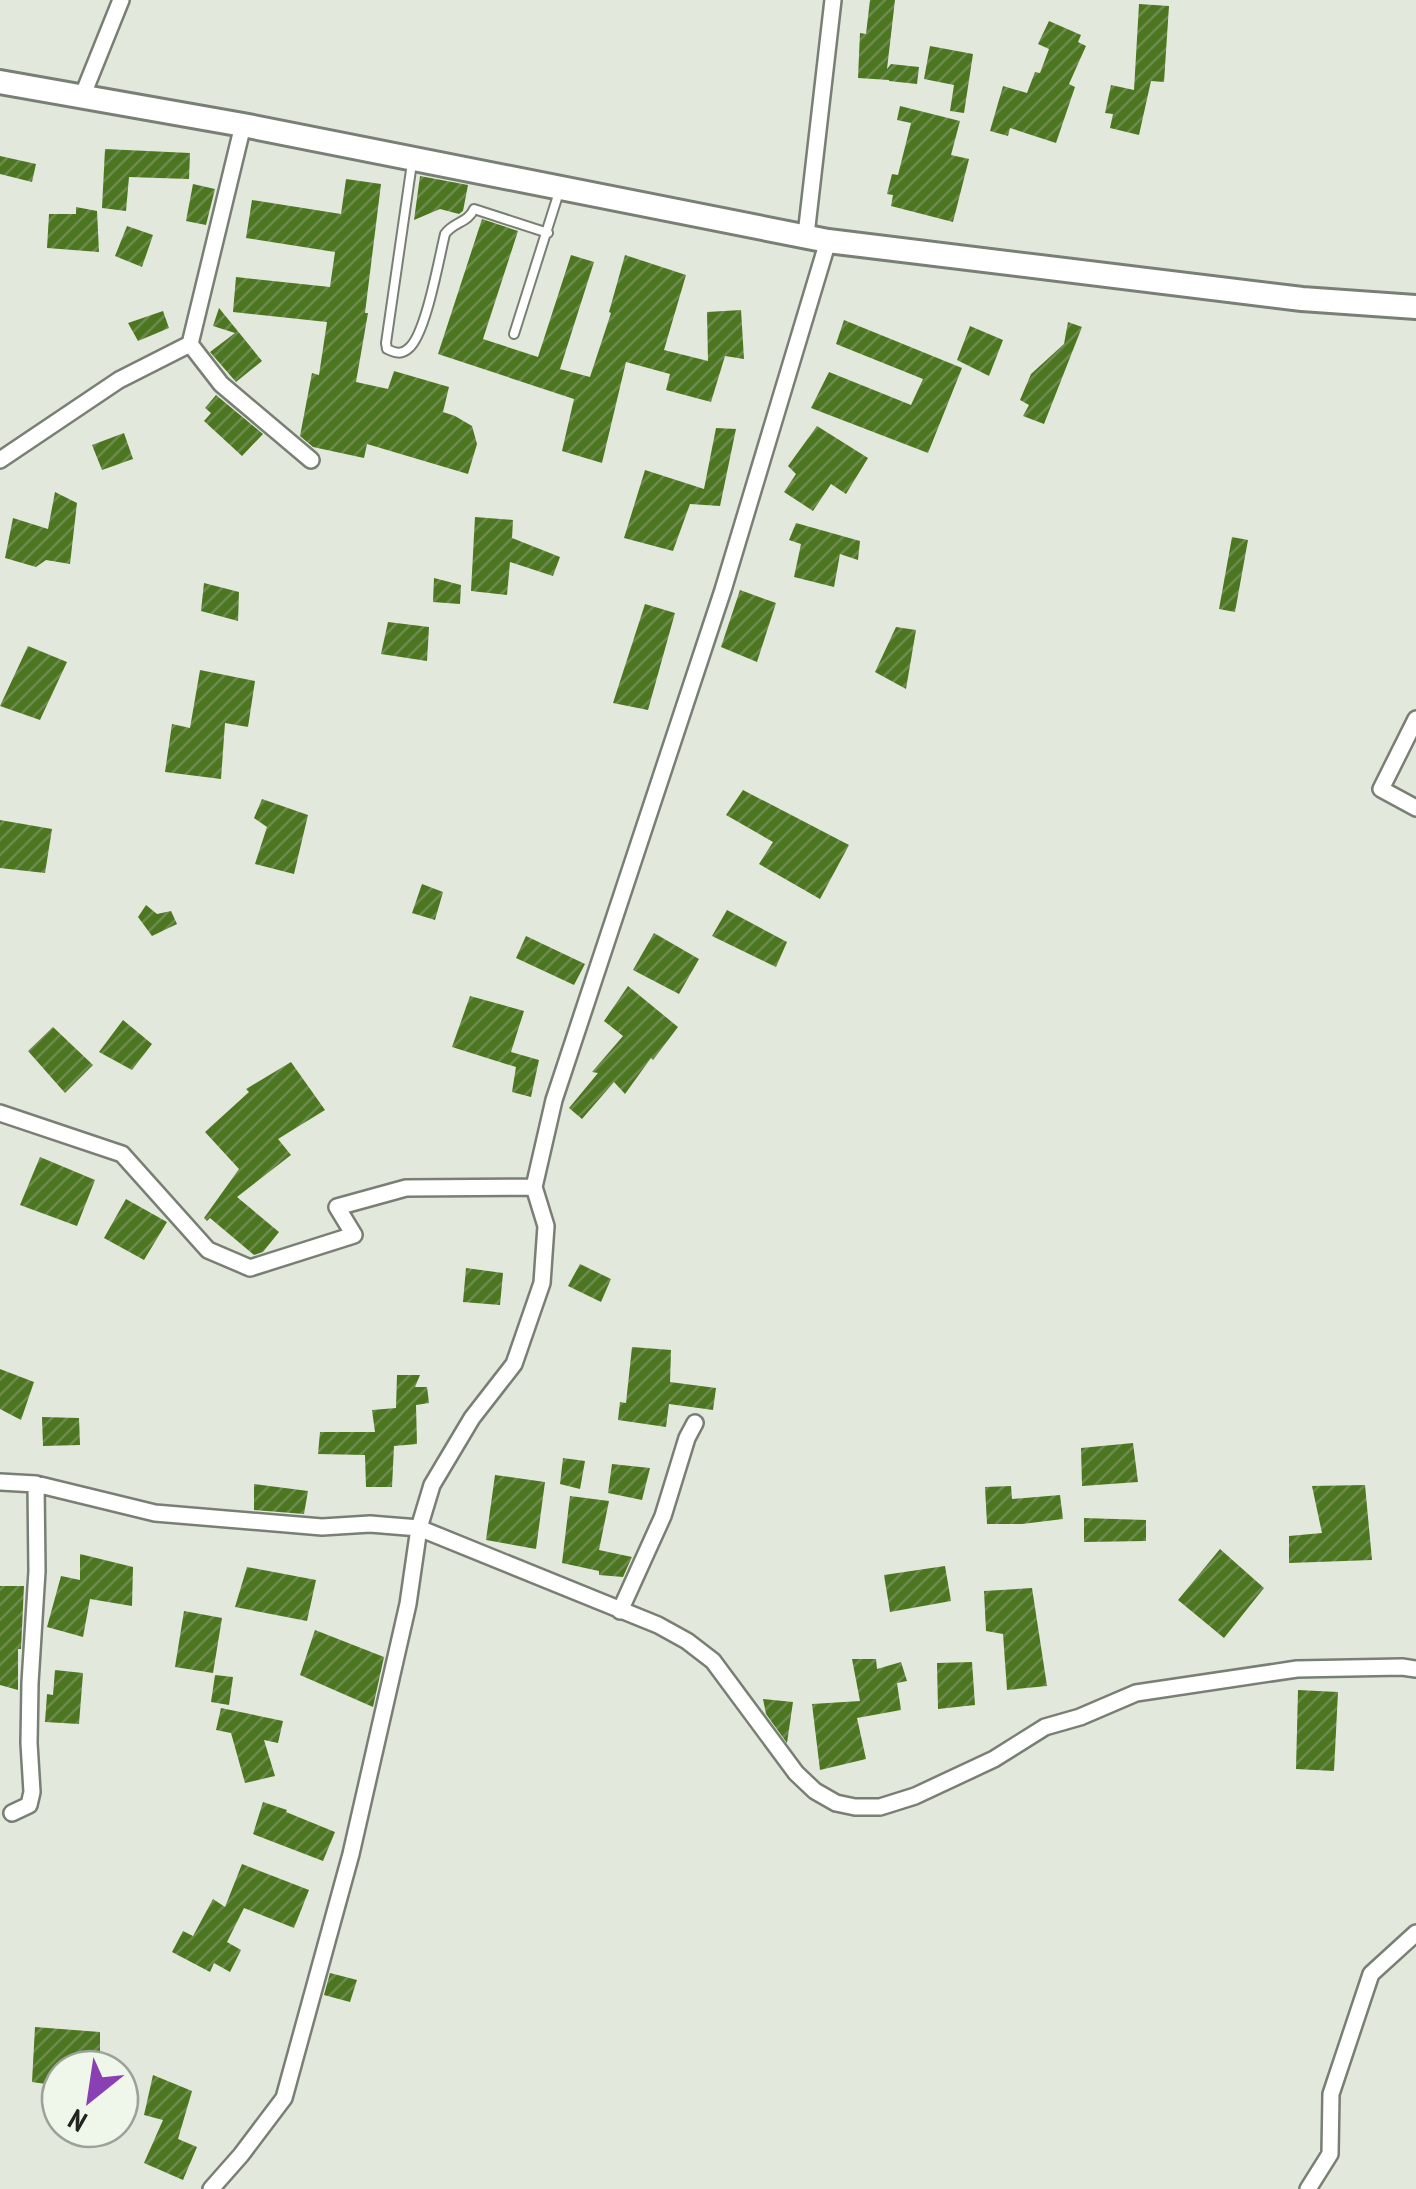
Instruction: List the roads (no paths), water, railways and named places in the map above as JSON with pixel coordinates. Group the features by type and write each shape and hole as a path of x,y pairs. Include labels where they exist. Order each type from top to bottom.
{"main road":[{"path":"0,82 243,125 817,238 1302,299 1416,307"}],"street":[{"path":"82,96 121,0"},
{"path":"211,2189 284,2098 352,1854 408,1604 419,1528 432,1485 472,1418 514,1364 542,1284 546,1226 534,1187 554,1100 722,590 817,238 833,0"},
{"path":"0,460 120,380 190,344 243,125"},
{"path":"190,344 221,384 312,460"},
{"path":"1416,719 1381,789 1416,808"},
{"path":"0,1113 122,1154 208,1250 250,1268 354,1235 337,1207 406,1188 534,1187"},
{"path":"620,1611 663,1516 695,1423"},
{"path":"0,1482 36,1484 155,1514 322,1528 370,1524 419,1528 658,1624 713,1660 796,1773 814,1791 836,1804 855,1807 880,1807 915,1796 994,1759 1044,1726 1080,1717 1136,1692 1297,1669 1416,1669"},
{"path":"12,1813 28,1806 32,1792 29,1743 36,1484"},
{"path":"1308,2189 1330,2154 1331,2094 1371,1974 1416,1934"}],"lane":[{"path":"412,158 386,342 387,349 394,353 411,347 421,332 444,234 451,226 463,222 474,209 548,233"},
{"path":"514,334 560,188"}]}
